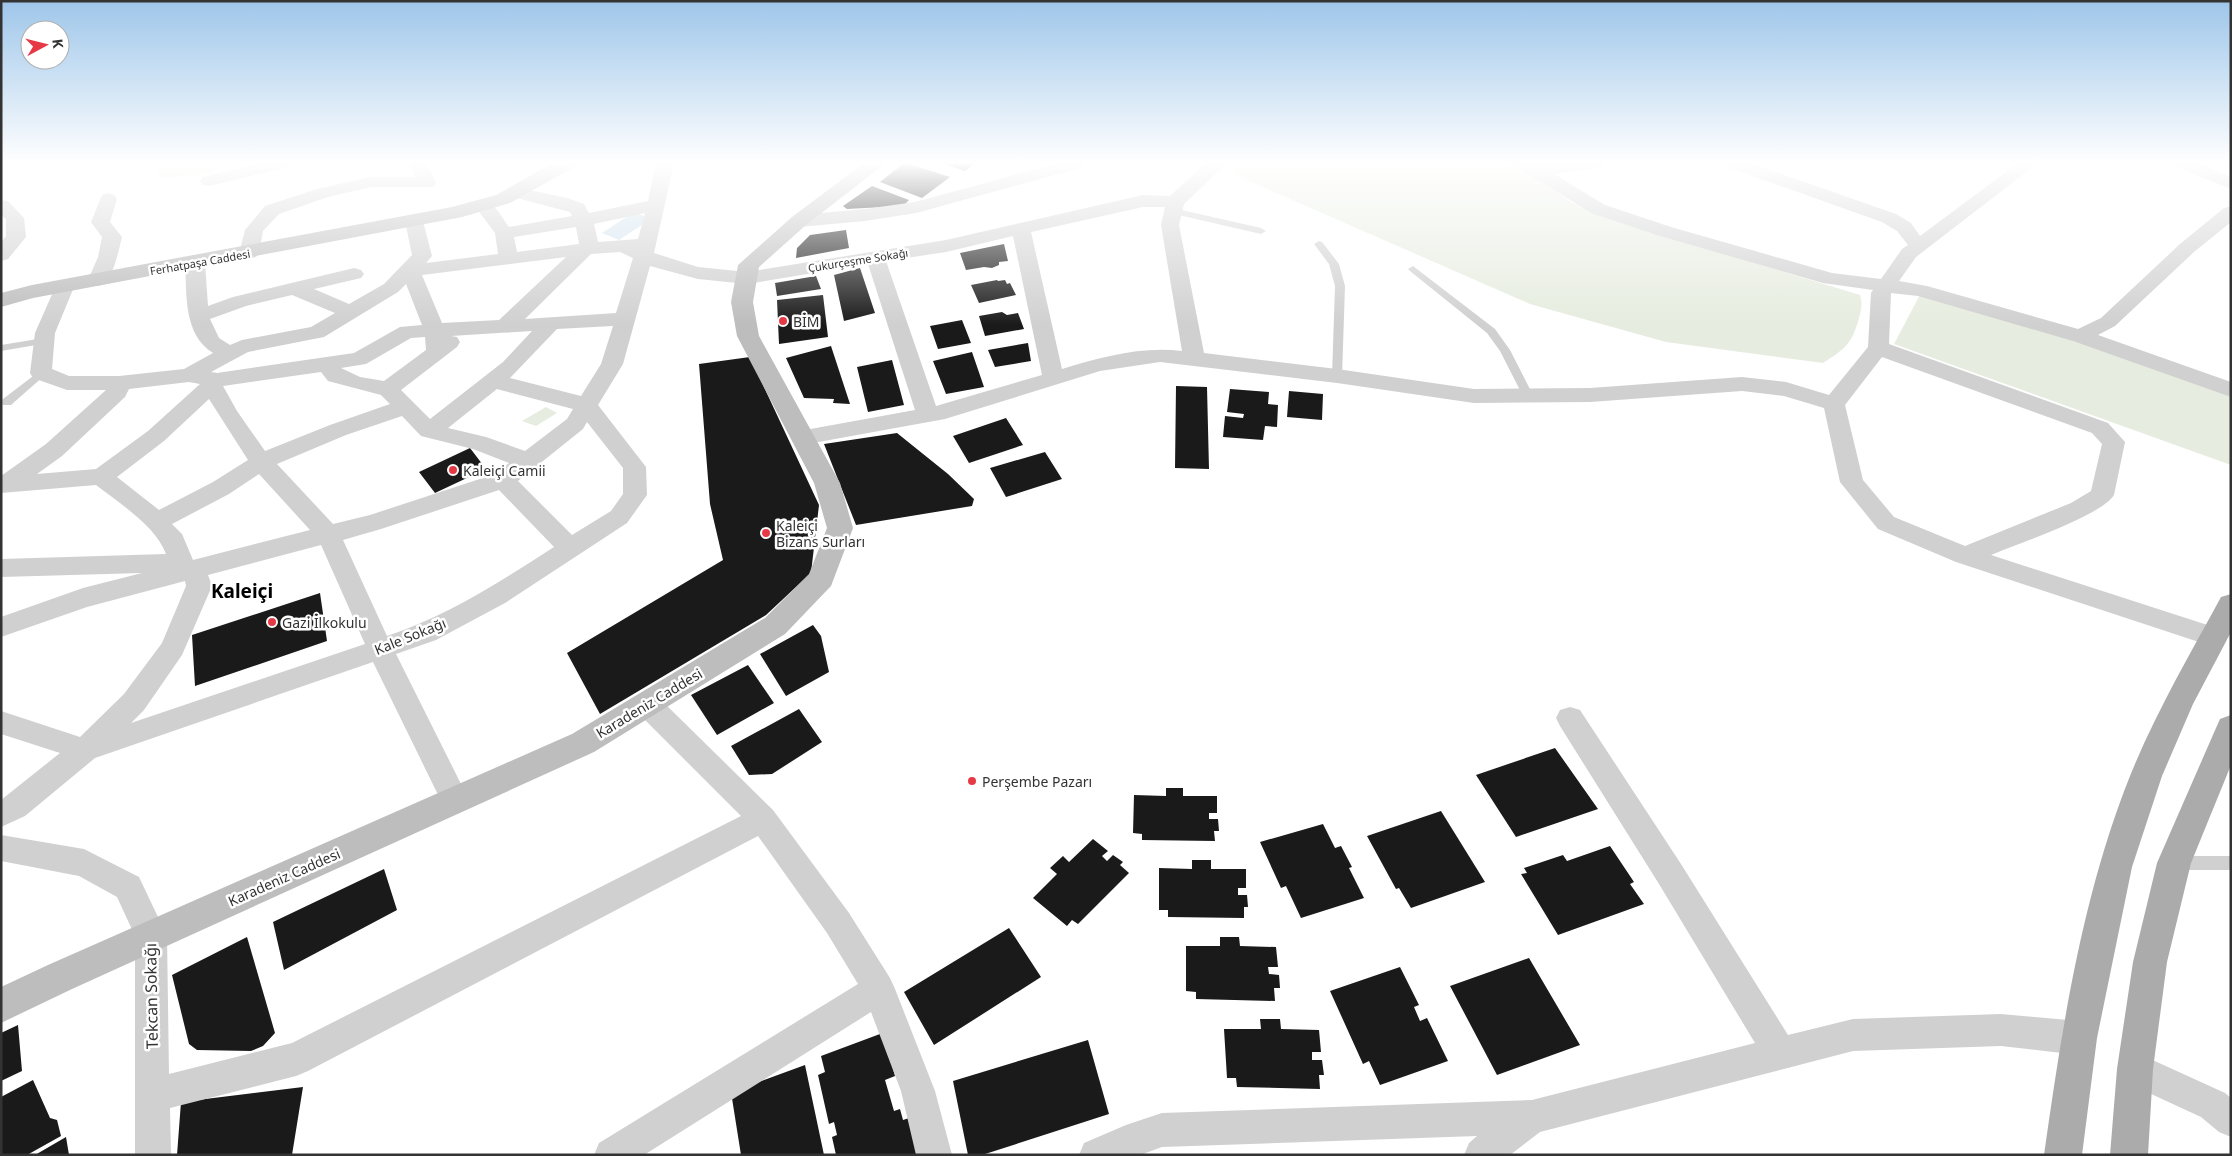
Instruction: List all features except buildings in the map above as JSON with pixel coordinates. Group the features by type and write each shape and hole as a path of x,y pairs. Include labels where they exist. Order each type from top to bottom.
{"main road":[{"path":"2063,1155 2079,1038 2115,867 2146,776 2178,702 2231,605"},
{"path":"2129,1155 2135,1069 2150,962 2174,863 2231,728"}],"street":[{"path":"1,255 16,237 14,217"},
{"path":"98,280 108,257 112,237 100,222 102,217"},
{"path":"250,253 254,230 266,217"},
{"name":"Ferhatpaşa Caddesi","path":"4,302 98,280 250,253 431,217"},
{"path":"491,217 504,233 508,260"},
{"path":"506,326 589,246 582,217"},
{"path":"504,233 599,217"},
{"path":"1,627 83,598 198,565 373,523 502,480 575,424 612,364 625,319 637,249 651,217"},
{"name":"Karadeniz Caddesi","path":"1,1006 60,977 582,743 775,626 820,579 840,528 826,483 748,336 742,302 749,265 804,217"},
{"path":"799,221 844,217"},
{"name":"Çukurçeşme Sokağı","path":"637,249 675,270 720,277 747,278 946,246 1074,217"},
{"path":"1172,217 1170,226 1194,358"},
{"path":"1621,217 1664,232 1830,279 1920,290 2080,336 2231,390"},
{"path":"1886,217 1904,227 1918,246"},
{"path":"1834,404 1878,348 1881,293 1886,285 1909,252 1957,217"},
{"path":"2080,336 2108,322 2187,248 2225,217"},
{"path":"189,375 242,347 317,332 390,288 410,271 422,256 414,221"},
{"path":"1021,229 1054,378"},
{"path":"410,271 586,249 637,249"},
{"path":"875,257 928,415"},
{"path":"195,263 198,316 210,342 228,354"},
{"path":"410,271 435,330 437,352"},
{"path":"198,316 240,302 354,274"},
{"path":"64,287 45,333 41,372 67,383 119,383 189,375 215,382 358,359 407,332 625,319"},
{"path":"293,288 351,312"},
{"path":"429,431 512,367 551,323"},
{"path":"388,389 469,328"},
{"path":"1878,348 2100,428 2114,442 2102,495 2079,508 1965,556"},
{"path":"802,437 945,412 1098,365 1160,355 1337,376 1474,396 1590,395 1742,384 1786,389 1834,404"},
{"path":"325,363 336,376 357,384 388,389 429,431 478,442 526,461"},
{"path":"493,381 586,405"},
{"path":"215,382 228,414 261,462 328,534 380,649 456,800"},
{"path":"3,487 70,478 101,477 156,436 215,382"},
{"path":"3,487 54,450 117,392 119,383"},
{"path":"1834,404 1852,482 1886,523 1965,556 2214,637"},
{"name":"Kale Sokağı","path":"85,750 427,633 479,605 619,517 635,495 634,467 586,405"},
{"path":"156,522 221,488 261,462 338,430 405,407"},
{"path":"1,814 15,807 85,750 134,702 173,648 199,586 198,565 156,522 101,477"},
{"path":"502,480 570,548"},
{"path":"1,568 198,565"},
{"path":"647,704 764,819 838,923 879,989 918,1091 934,1155"},
{"path":"1570,718 1670,874 1780,1054"},
{"path":"1,722 85,750"},
{"path":"153,1095 296,1059 764,819"},
{"name":"Tekcan Sokağı","path":"1,848 84,863 128,887 151,936 153,1155"},
{"path":"611,1155 879,989"},
{"path":"1096,1155 1126,1142 1162,1130 1532,1117 1854,1035 2001,1030 2079,1038"},
{"path":"2135,1069 2213,1105 2231,1120"},
{"path":"1481,1155 1532,1117"}],"lane":[{"path":"1212,217 1261,231"},
{"path":"1319,244 1334,264 1340,286 1337,376"},
{"path":"1413,269 1491,331 1505,350 1528,397"},
{"path":"1,348 44,341"},
{"path":"7,402 41,372"},
{"path":"2174,863 2231,863"}],"shaded area":[{"path":"1331,217 1605,217 1860,295 1862,304 1854,334 1847,345 1823,363 1666,342 1530,304"},
{"path":"1923,289 2231,394 2231,465 1894,344"},
{"path":"546,407 557,413 536,426 522,421"}],"water":[{"path":"626,217 646,217 651,219 619,240 602,233"}],"place":[{"name":"BİM","path":"783,321"},
{"name":"Kaleiçi Camii","path":"453,470"},
{"name":"Kaleiçi Bizans Surları","path":"766,533"},
{"name":"Gazi İlkokulu","path":"272,622"},
{"name":"Perşembe Pazarı","path":"972,781"}],"district":[{"name":"Kaleiçi","path":"242,591"}]}
